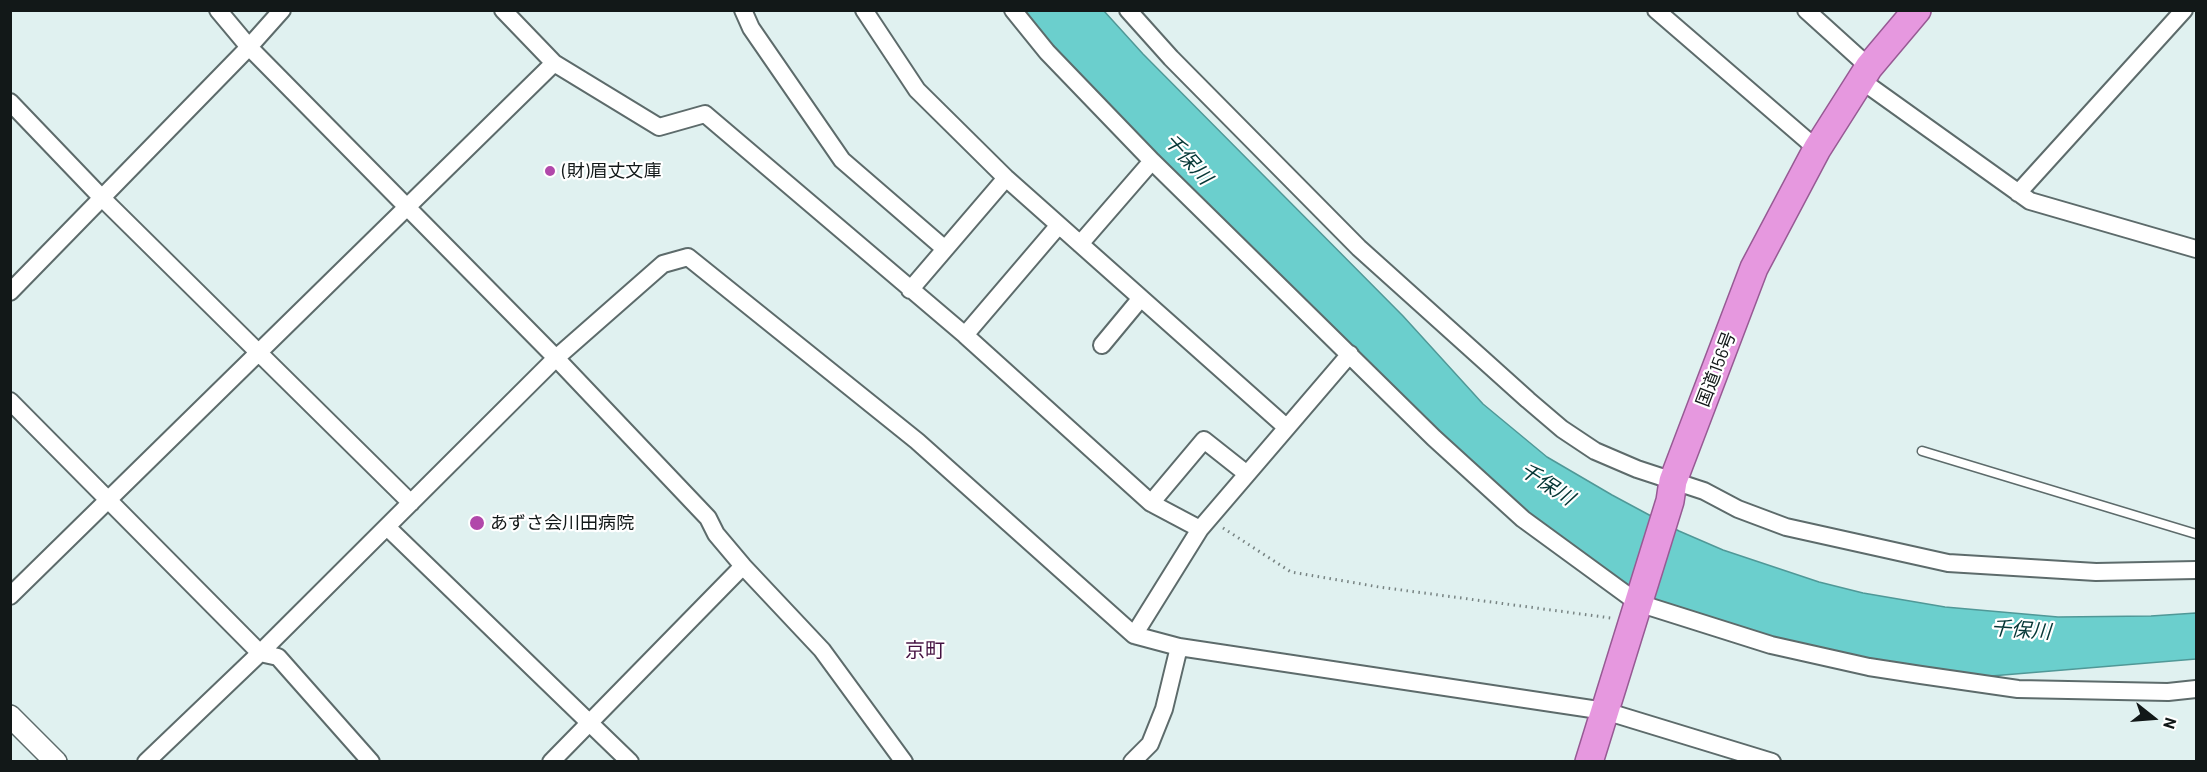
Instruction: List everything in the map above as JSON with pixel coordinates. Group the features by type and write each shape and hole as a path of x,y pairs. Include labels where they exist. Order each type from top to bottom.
{"highway":[{"name":"国道156号","path":"1589,762 1671,491 1754,268 1817,149 1869,67 1917,10"}],"street":[{"path":"218,10 249,47 407,205 708,518 716,534 743,566 822,650 904,762"},
{"path":"10,292 249,47 282,10"},
{"path":"503,10 554,63 659,127 705,114 965,335 1151,503 1205,524"},
{"path":"743,10 751,28 842,160 945,249"},
{"path":"864,10 917,90 1006,178 1286,427"},
{"path":"1013,10 1047,52 1152,161 1434,438 1523,519 1636,606 1771,645 1880,669 2018,689 2168,692 2196,689"},
{"path":"1128,10 1171,58 1359,248 1528,400 1562,429 1595,451 1637,469 1671,491 1704,491 1738,509 1786,528 1948,563 2096,572 2196,570"},
{"path":"1656,10 1817,149"},
{"path":"1806,10 1869,67 1865,83 2030,201 2196,249"},
{"path":"2018,193 2184,10"},
{"path":"10,596 109,502 407,205 554,63"},
{"path":"10,102 102,198 411,503"},
{"path":"1080,244 1152,161"},
{"path":"910,290 1006,178"},
{"path":"965,335 1059,225"},
{"path":"146,762 556,358 663,264 687,257 918,441 1134,636 1179,647 1605,711 1766,761"},
{"path":"1101,345 1141,298"},
{"path":"1134,636 1205,524 1350,354"},
{"path":"10,401 260,652 278,657 371,762"},
{"path":"1151,503 1204,440 1247,474"},
{"path":"387,527 630,762"},
{"path":"551,762 743,566"},
{"path":"1139,760 1150,744 1164,709 1179,647"},
{"path":"10,716 56,762"}],"lane":[{"path":"1922,451 2196,534"}],"path":[{"path":"1205,524 1291,572 1379,587 1636,606"}],"water":[{"name":"千保川","path":"1023,11 1104,11 1143,54 1403,316 1483,404 1547,457 1612,495 1679,531 1723,550 1819,582 1863,593 1945,607 2058,617 2196,613 2196,659 1979,677 1836,655 1658,608 1522,512 1253,252 1080,77"}],"place":[{"name":"(財)眉丈文庫","path":"550,171"},
{"name":"あずさ会川田病院","path":"477,523"}],"district":[{"name":"京町","path":"925,650"}]}
